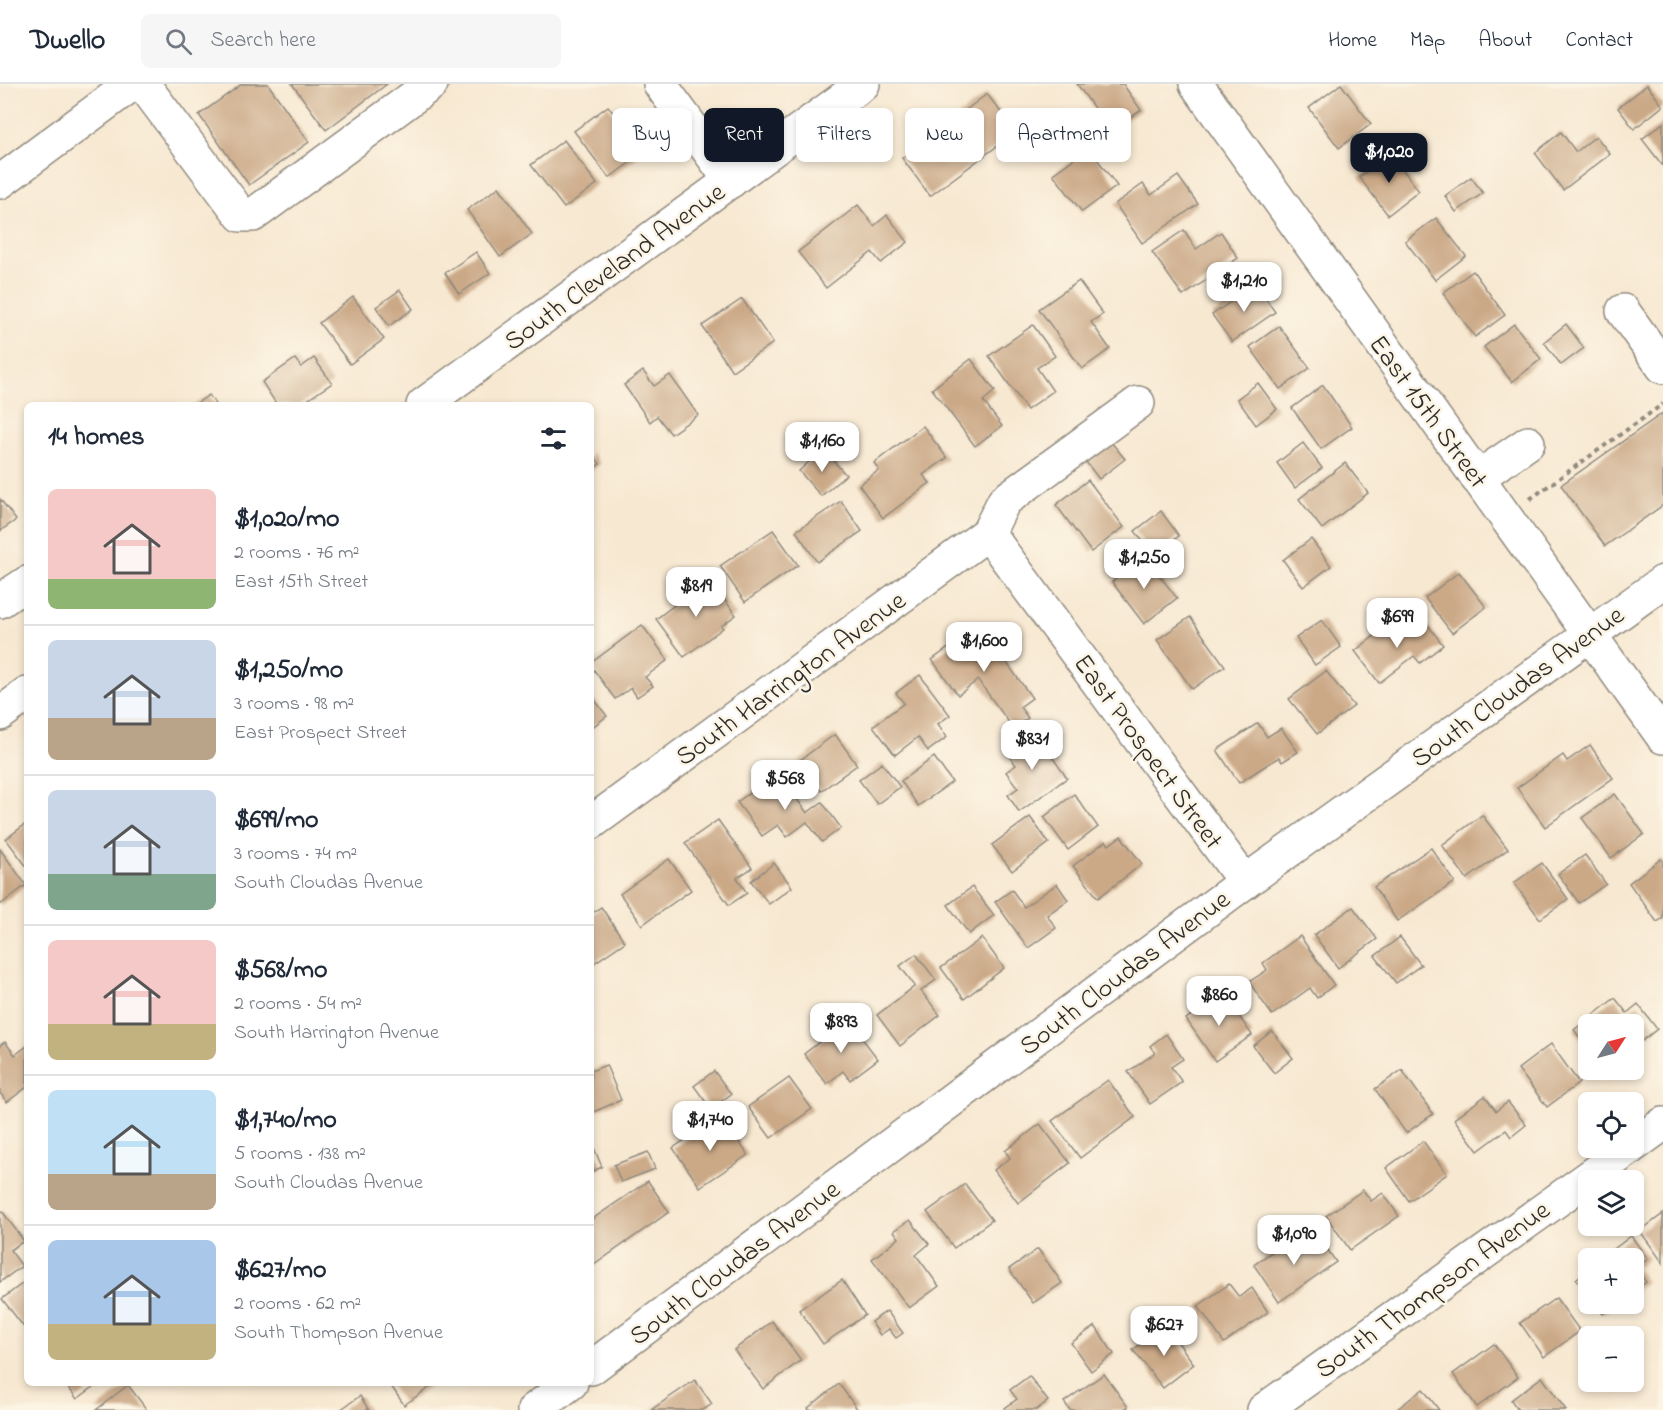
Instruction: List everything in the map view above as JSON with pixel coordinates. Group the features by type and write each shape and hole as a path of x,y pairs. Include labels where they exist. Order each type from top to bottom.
{"street":[{"path":"0,182 132,84"},
{"path":"142,84 241,214 253,215 431,84"},
{"path":"660,84 731,181"},
{"name":"South Cleveland Avenue","path":"427,402 862,84"},
{"name":"East 15th Street","path":"1196,84 1503,460 1590,633 1663,737"},
{"path":"1623,311 1663,368"},
{"path":"988,533 1004,501 1138,403"},
{"name":"South Harrington Avenue","path":"594,821 988,533"},
{"name":"East Prospect Street","path":"988,533 1245,882"},
{"name":"South Cloudas Avenue","path":"594,1366 1245,882 1663,582"},
{"path":"0,601 24,585"},
{"path":"0,714 24,696"},
{"path":"1644,1138 1663,1124"},
{"name":"South Thompson Avenue","path":"1264,1410 1616,1158"},
{"path":"535,1403 566,1386"}],"path":[{"path":"1530,499 1663,404"},
{"path":"1503,460 1537,508"}],"building":[{"path":"242,84 268,84 309,142 249,185 199,115"},
{"path":"292,84 387,84 326,130"},
{"path":"1077,84 1123,84 1141,110 1131,117 1131,108 1094,108"},
{"path":"1341,84 1371,124 1339,148 1309,108"},
{"path":"1647,85 1663,106 1634,129 1618,108"},
{"path":"987,94 998,108 996,147 984,156 984,108 968,108"},
{"path":"608,106 612,111 612,162 631,162 609,178 574,131"},
{"path":"1663,123 1663,166 1642,139"},
{"path":"1561,132 1576,152 1596,136 1610,154 1563,190 1535,153"},
{"path":"564,140 597,184 564,208 531,165"},
{"path":"1391,154 1419,191 1388,215 1359,177"},
{"path":"905,156 905,162 976,162 930,196 902,158"},
{"path":"1070,162 1099,162 1117,186 1082,212 1053,174"},
{"path":"1178,176 1198,204 1142,243 1115,204 1143,184 1151,195"},
{"path":"1471,177 1483,193 1456,212 1445,196"},
{"path":"499,187 532,234 500,257 467,210"},
{"path":"858,205 874,226 887,215 908,242 881,263 872,252 826,288 798,252"},
{"path":"1436,218 1466,256 1435,280 1405,241"},
{"path":"1184,230 1196,249 1221,232 1238,258 1183,296 1152,252"},
{"path":"476,252 490,273 459,294 445,273"},
{"path":"1473,271 1505,315 1475,337 1443,293"},
{"path":"1079,281 1103,314 1091,322 1110,349 1082,369 1039,309"},
{"path":"1256,284 1275,312 1232,342 1212,315"},
{"path":"400,290 413,309 389,326 376,307"},
{"path":"353,297 384,339 350,364 319,323"},
{"path":"742,299 773,343 732,371 702,326"},
{"path":"1514,324 1541,359 1512,382 1484,347"},
{"path":"1566,324 1584,348 1561,365 1544,342"},
{"path":"1033,325 1055,356 1037,368 1053,391 1027,410 989,356"},
{"path":"1279,326 1310,368 1280,389 1250,347"},
{"path":"314,358 332,383 304,402 275,402 262,382 295,359 301,367"},
{"path":"971,359 995,391 983,401 1002,426 975,446 932,389"},
{"path":"643,371 654,386 670,375 698,415 671,434 657,416 650,422 624,385"},
{"path":"1258,383 1277,409 1256,425 1237,399"},
{"path":"1323,385 1352,427 1321,449 1292,408"},
{"path":"209,395 214,402 198,402"},
{"path":"1663,413 1663,505 1605,546 1561,485"},
{"path":"923,426 947,458 923,475 930,483 883,518 859,485 879,470 874,463"},
{"path":"1111,442 1125,459 1099,479 1086,462"},
{"path":"1303,443 1322,468 1295,488 1277,463"},
{"path":"823,449 846,475 821,496 799,471"},
{"path":"594,455 600,464 594,469"},
{"path":"1345,463 1368,493 1322,529 1299,499"},
{"path":"1088,480 1124,527 1091,552 1056,505"},
{"path":"0,499 16,520 0,531"},
{"path":"841,501 862,531 817,562 796,531"},
{"path":"1161,511 1179,536 1153,555 1135,531"},
{"path":"773,530 798,565 745,602 720,566"},
{"path":"1311,539 1331,566 1303,587 1283,560"},
{"path":"1144,556 1177,598 1144,624 1112,582"},
{"path":"1459,572 1486,607 1452,633 1425,598"},
{"path":"709,579 736,615 721,626 723,628 684,657 656,619"},
{"path":"1190,617 1225,666 1192,689 1157,640"},
{"path":"1322,620 1341,647 1315,665 1296,638"},
{"path":"1394,621 1405,636 1425,621 1443,645 1420,663 1414,656 1379,683 1355,651"},
{"path":"642,625 668,660 645,677 653,686 637,697 631,688 615,699 594,670 594,661"},
{"path":"980,625 1032,698 1020,707 1028,718 1013,728 978,680 958,695 932,660"},
{"path":"1326,671 1354,706 1317,734 1289,699"},
{"path":"920,675 950,715 938,724 947,737 928,751 918,737 895,755 873,726 904,703 896,693"},
{"path":"594,699 607,716 594,726"},
{"path":"1258,723 1267,737 1281,728 1298,752 1282,762 1279,757 1239,783 1217,750"},
{"path":"1034,731 1067,778 1019,812 1008,795 1018,788 1006,772 1016,765 1006,751"},
{"path":"835,734 857,765 821,791 799,761"},
{"path":"1590,745 1613,778 1545,827 1517,788 1563,755 1567,761"},
{"path":"934,757 952,782 918,806 901,781"},
{"path":"882,763 900,787 877,804 859,780"},
{"path":"778,773 807,813 822,802 841,828 822,842 807,822 787,837 778,825 762,836 737,802"},
{"path":"1074,794 1098,827 1068,850 1044,817"},
{"path":"1615,794 1644,834 1611,858 1582,818"},
{"path":"1482,815 1508,849 1467,879 1442,845"},
{"path":"1030,817 1049,843 1012,871 992,845"},
{"path":"718,820 752,868 737,878 747,893 729,905 685,843"},
{"path":"24,825 24,863 6,839"},
{"path":"1121,836 1142,864 1098,898 1073,866 1106,841 1109,845"},
{"path":"1431,848 1455,882 1397,921 1374,887"},
{"path":"0,849 24,882 24,887 0,905"},
{"path":"1585,855 1606,884 1579,903 1558,874"},
{"path":"669,859 691,890 642,925 620,894"},
{"path":"1661,859 1663,861 1663,918 1657,922 1629,883"},
{"path":"774,863 792,887 769,904 751,881"},
{"path":"1542,863 1568,899 1540,919 1514,883"},
{"path":"1057,884 1068,900 1047,915 1056,928 1028,948 995,902 1012,890 1024,907"},
{"path":"972,887 994,915 969,934 948,905"},
{"path":"601,907 625,942 594,963 594,912"},
{"path":"1353,907 1377,939 1338,968 1314,935"},
{"path":"1300,936 1334,985 1317,998 1310,988 1272,1015 1249,982 1267,970 1263,963"},
{"path":"1400,937 1421,965 1396,983 1375,956"},
{"path":"982,938 1004,968 964,999 941,968"},
{"path":"916,954 936,980 921,991 940,1015 900,1046 877,1015 915,986 900,966"},
{"path":"1223,993 1252,1035 1215,1061 1186,1019"},
{"path":"1615,998 1627,1013 1638,1004 1657,1029 1644,1039 1644,1014 1594,1014"},
{"path":"848,1020 878,1059 850,1080 843,1071 827,1084 804,1054"},
{"path":"1272,1031 1293,1058 1274,1073 1253,1046"},
{"path":"1166,1034 1183,1059 1171,1067 1182,1082 1150,1104 1128,1072 1155,1053 1150,1046"},
{"path":"5,1042 15,1055 24,1048 24,1089 7,1102 0,1093 0,1045"},
{"path":"1551,1044 1579,1083 1547,1107 1518,1069"},
{"path":"606,1065 621,1100 594,1112 594,1070"},
{"path":"1402,1070 1433,1114 1406,1133 1375,1089"},
{"path":"714,1071 731,1094 711,1109 694,1086"},
{"path":"789,1078 812,1109 771,1138 748,1107"},
{"path":"1108,1080 1135,1117 1080,1158 1052,1121"},
{"path":"1485,1096 1496,1111 1508,1102 1526,1125 1511,1137 1506,1130 1478,1151 1454,1119"},
{"path":"721,1116 748,1155 700,1187 673,1148"},
{"path":"1040,1124 1070,1163 1018,1203 994,1170 1010,1158 1005,1151"},
{"path":"1423,1141 1447,1174 1409,1201 1386,1168"},
{"path":"594,1148 602,1167 594,1171"},
{"path":"648,1152 655,1169 621,1182 614,1165"},
{"path":"648,1181 669,1212 594,1265 594,1218"},
{"path":"965,1184 992,1220 954,1248 927,1212"},
{"path":"1363,1190 1371,1201 1383,1193 1399,1216 1350,1250 1326,1216"},
{"path":"2,1211 24,1241 10,1250 22,1266 0,1282 0,1213"},
{"path":"1663,1214 1663,1263 1644,1236 1644,1228"},
{"path":"910,1220 929,1244 916,1255 939,1286 909,1308 872,1259 899,1238 894,1231"},
{"path":"1296,1234 1306,1248 1320,1238 1336,1262 1279,1302 1254,1265"},
{"path":"1631,1236 1640,1248 1615,1248"},
{"path":"1038,1249 1062,1283 1033,1303 1009,1269"},
{"path":"842,1280 865,1315 823,1344 799,1310"},
{"path":"24,1282 24,1327 2,1299"},
{"path":"1229,1284 1239,1297 1252,1288 1268,1312 1224,1343 1198,1306"},
{"path":"1556,1298 1578,1328 1578,1332 1544,1357 1520,1323"},
{"path":"887,1311 903,1333 896,1338 889,1329 880,1335 871,1322"},
{"path":"772,1321 801,1360 763,1389 734,1350"},
{"path":"1165,1325 1194,1364 1163,1388 1133,1350"},
{"path":"1095,1326 1114,1354 1091,1371 1071,1343"},
{"path":"1494,1344 1518,1377 1477,1407 1453,1374"},
{"path":"1104,1374 1128,1407 1123,1410 1070,1410 1064,1402"},
{"path":"1029,1376 1048,1401 1036,1410 1006,1410 1005,1408 1017,1399 1010,1390"},
{"path":"1542,1377 1566,1410 1518,1410 1511,1400"},
{"path":"695,1380 712,1404 703,1410 651,1410"},
{"path":"839,1384 858,1410 809,1410 808,1408"},
{"path":"67,1386 95,1386 77,1399"},
{"path":"129,1386 147,1410 96,1410"},
{"path":"391,1386 432,1386 404,1405"},
{"path":"1423,1389 1439,1410 1396,1410"},
{"path":"360,1396 369,1410 340,1410"}]}
